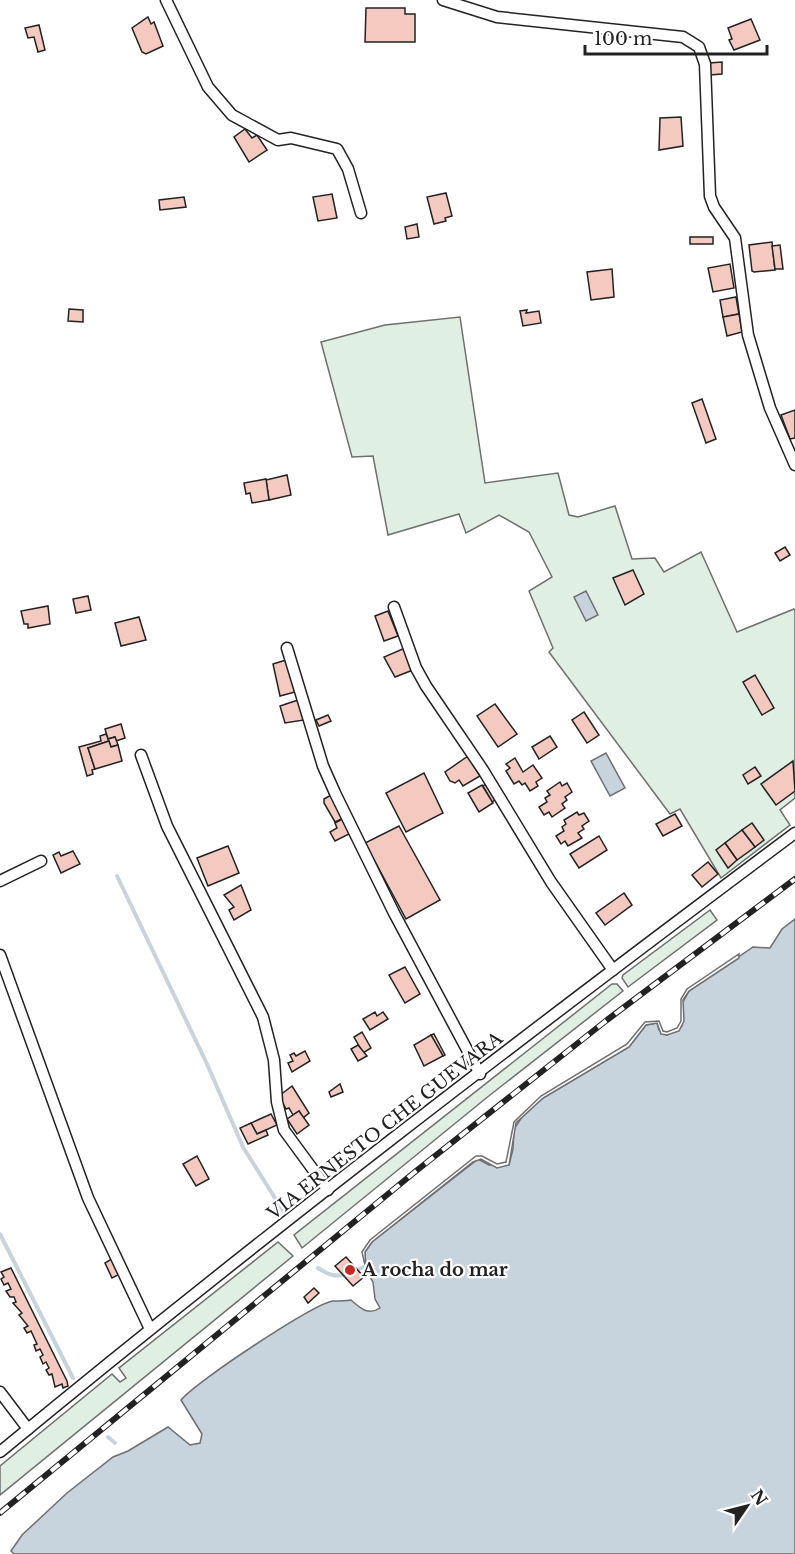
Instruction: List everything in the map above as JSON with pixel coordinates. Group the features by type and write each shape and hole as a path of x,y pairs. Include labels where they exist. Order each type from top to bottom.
{"street":[{"path":"166,0 186,47 220,104 251,127 278,140 291,138 337,149 342,155 361,213"},
{"path":"443,0 497,17 683,37 699,47 705,64 710,196 714,207 735,238 748,335 770,408 795,465"},
{"path":"394,607 416,668 426,686 483,770 551,882 613,970"},
{"path":"287,648 323,766 331,784 394,913 480,1074"},
{"path":"141,755 167,826 263,1017 274,1060 277,1102 284,1131 328,1190"},
{"name":"VIA ERNESTO CHE GUEVARA","path":"0,1452 150,1329 328,1190 795,833"},
{"path":"0,881 41,861"},
{"path":"0,955 88,1198 150,1329"},
{"path":"0,1392 28,1429"}],"green space":[{"path":"460,317 485,483 558,473 569,515 578,517 615,506 632,559 655,558 664,572 701,552 737,632 794,609 795,611 795,798 780,810 790,825 721,878 680,809 670,814 549,652 553,648 529,591 552,577 529,532 499,515 466,533 459,514 388,535 373,456 352,457 321,342 385,325"},
{"path":"710,910 717,920 628,987 622,978 623,975"},
{"path":"612,984 617,984 623,991 490,1095 302,1248 294,1235"},
{"path":"278,1242 293,1256 0,1495 0,1466 112,1374 120,1382 126,1378 119,1368"}],"shaded area":[{"path":"586,591 598,615 586,621 574,597"},
{"path":"606,753 625,788 610,796 591,761"},
{"path":"795,919 795,1554 14,1554 11,1551 22,1535 67,1493 113,1457 128,1451 168,1427 190,1445 200,1443 202,1434 181,1400 207,1378 254,1345 303,1315 333,1301 351,1300 368,1311 380,1308 375,1299 373,1282 366,1270 365,1252 372,1242 478,1159 489,1165 509,1165 514,1129 522,1117 543,1098 629,1047 646,1025 657,1023 659,1030 667,1035 682,1026 682,1004 689,991 753,947 770,948 782,929"}],"pier":[{"path":"739,954 739,958 689,991 683,1000 684,1021 679,1031 667,1035 661,1034 657,1023 646,1025 629,1047 543,1098 516,1123 509,1165 497,1168 481,1159 473,1162 372,1242 365,1252 366,1270 362,1252 370,1240 476,1156 482,1156 497,1164 506,1162 514,1122 541,1096 627,1044 645,1022 659,1021 663,1031 667,1032 677,1028 681,1021 681,999 687,989"}],"building":[{"path":"366,8 405,8 405,14 415,14 415,42 365,42"},
{"path":"148,17 151,24 154,22 163,46 146,54 142,52 132,28"},
{"path":"751,19 760,40 734,50 729,40 732,39 728,28"},
{"path":"39,25 45,50 38,52 34,37 28,38 25,28"},
{"path":"722,62 722,74 710,75 709,63"},
{"path":"681,117 683,146 659,150 660,118"},
{"path":"245,129 252,138 257,135 267,150 249,162 234,137"},
{"path":"446,193 452,216 445,218 446,221 434,224 427,197"},
{"path":"332,194 337,218 318,221 313,197"},
{"path":"184,197 186,207 160,210 159,200"},
{"path":"417,224 419,237 407,239 405,227"},
{"path":"690,237 713,237 713,244 690,244"},
{"path":"772,242 775,270 752,271 749,245"},
{"path":"780,245 783,269 775,269 772,246"},
{"path":"730,264 734,288 713,292 708,268"},
{"path":"612,269 614,297 591,300 587,272"},
{"path":"736,297 739,314 723,317 720,300"},
{"path":"69,309 83,310 83,322 68,321"},
{"path":"527,310 526,313 539,311 541,323 523,326 520,311"},
{"path":"739,314 742,332 727,336 723,317"},
{"path":"702,399 716,439 706,443 692,403"},
{"path":"795,410 795,438 790,439 781,415"},
{"path":"287,475 291,495 269,500 266,480"},
{"path":"266,479 269,500 252,503 250,493 246,494 244,483"},
{"path":"785,547 790,555 780,561 775,553"},
{"path":"633,570 644,594 625,605 613,578"},
{"path":"88,596 91,610 76,613 73,599"},
{"path":"48,606 50,624 28,628 28,624 24,624 21,611"},
{"path":"388,611 398,636 384,641 375,616"},
{"path":"139,617 146,640 121,646 115,623"},
{"path":"405,648 413,670 395,677 384,657"},
{"path":"286,660 295,692 280,696 273,664"},
{"path":"755,675 774,708 762,715 743,682"},
{"path":"298,700 304,720 285,723 280,706"},
{"path":"495,704 517,734 498,747 477,716"},
{"path":"584,712 599,735 587,743 572,720"},
{"path":"328,715 331,721 319,726 316,720"},
{"path":"121,724 125,738 116,741 115,737 108,739 105,729"},
{"path":"106,734 109,741 88,748 95,769 92,770 93,774 87,776 79,747 101,741 100,736"},
{"path":"550,736 557,747 539,759 532,747"},
{"path":"115,737 118,745 111,747 108,739"},
{"path":"109,741 111,747 118,745 122,761 95,769 88,748"},
{"path":"468,756 480,776 463,786 459,780 455,783 450,781 445,772"},
{"path":"515,758 523,772 533,765 542,778 536,782 538,786 530,791 525,783 522,785 519,781 514,784 506,771 510,768 506,764"},
{"path":"793,761 795,791 776,805 761,784"},
{"path":"755,767 761,776 748,784 743,775"},
{"path":"424,773 443,813 406,832 386,793"},
{"path":"560,782 562,786 567,783 572,792 565,797 567,800 562,804 565,808 552,817 549,812 544,815 539,807 547,802 545,798 550,795 547,791"},
{"path":"486,784 495,800 492,802 483,786"},
{"path":"482,785 493,803 479,812 468,793"},
{"path":"331,795 344,818 335,822 324,803 324,799"},
{"path":"577,812 579,815 584,813 589,821 578,833 582,838 568,846 565,841 561,844 556,836 564,831 562,827 566,824 564,820"},
{"path":"675,814 682,826 663,836 656,824"},
{"path":"344,818 351,833 335,841 330,832 337,828 335,823"},
{"path":"752,823 764,840 755,847 742,830"},
{"path":"399,826 440,900 406,919 365,843"},
{"path":"742,830 755,847 737,860 725,843"},
{"path":"599,836 607,850 579,868 570,854"},
{"path":"725,843 737,860 728,868 716,850"},
{"path":"228,846 239,873 208,886 197,858"},
{"path":"73,851 80,864 61,873 53,855 59,852 61,856"},
{"path":"708,862 718,874 702,887 692,875"},
{"path":"241,885 251,910 234,920 229,910 234,907 224,895"},
{"path":"624,893 632,905 605,925 596,913"},
{"path":"405,967 420,994 405,1003 389,975"},
{"path":"375,1012 377,1016 383,1012 388,1019 370,1030 363,1019"},
{"path":"362,1032 371,1048 363,1053 354,1037"},
{"path":"434,1034 445,1055 443,1056 431,1035"},
{"path":"431,1035 443,1056 424,1066 414,1045"},
{"path":"358,1045 367,1056 358,1061 351,1049"},
{"path":"305,1051 310,1061 292,1072 288,1063 293,1061 290,1055 294,1053 296,1056"},
{"path":"340,1084 343,1092 331,1097 329,1092"},
{"path":"292,1086 309,1113 303,1118 299,1111 293,1115 289,1108 286,1109 279,1096"},
{"path":"299,1111 309,1125 297,1134 287,1119"},
{"path":"271,1114 277,1125 257,1134 251,1123"},
{"path":"251,1123 257,1134 266,1130 268,1135 248,1144 240,1128"},
{"path":"197,1156 209,1179 196,1186 183,1164"},
{"path":"346,1257 364,1277 353,1286 335,1266"},
{"path":"113,1258 120,1274 112,1278 105,1263"},
{"path":"11,1268 68,1386 63,1388 62,1384 55,1387 52,1374 49,1375 46,1370 49,1368 46,1362 43,1364 40,1357 43,1355 40,1349 36,1351 34,1345 37,1344 31,1331 27,1333 24,1328 28,1326 19,1315 22,1313 13,1303 16,1302 14,1297 10,1297 6,1291 11,1289 8,1283 4,1285 1,1272"},
{"path":"314,1288 319,1293 308,1303 304,1297"}],"waterway":[{"path":"117,876 207,1064 243,1147 283,1211"},
{"path":"0,1234 73,1378"},
{"path":"354,1271 366,1266"},
{"path":"318,1268 332,1275 348,1274"},
{"path":"108,1437 115,1443"}],"railway":[{"path":"0,1513 416,1171 607,1020 795,879"}],"place":[{"name":"A rocha do mar","path":"350,1270"}]}
